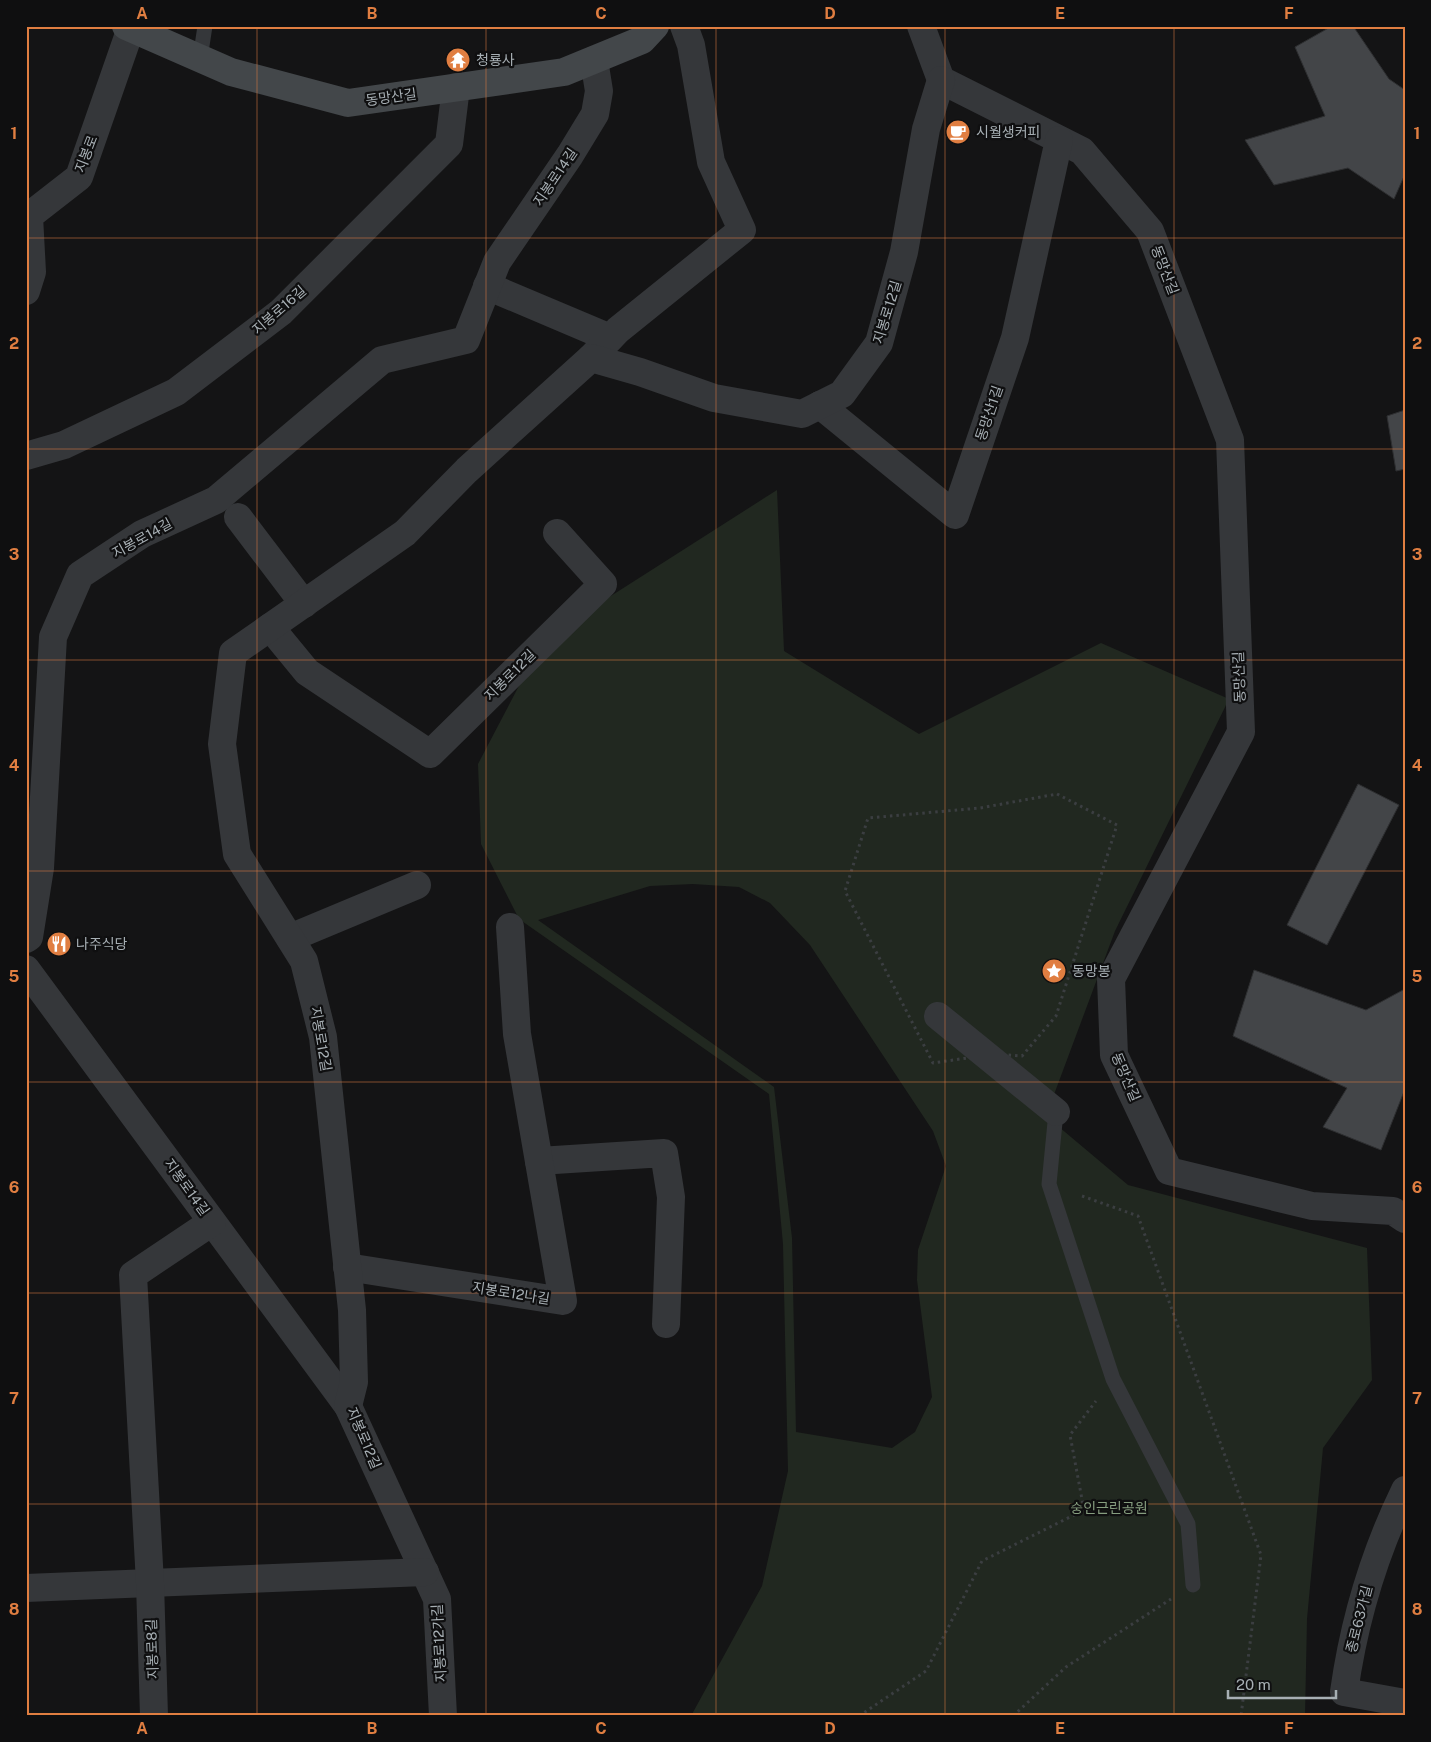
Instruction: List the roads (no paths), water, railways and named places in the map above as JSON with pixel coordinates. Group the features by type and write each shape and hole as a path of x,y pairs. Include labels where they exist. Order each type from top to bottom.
{"street":[{"name":"동망산길","path":"129,27 231,72 348,103 564,72 642,40 655,26"},
{"name":"지봉로12길","path":"425,1572 348,1406 354,1382 352,1310 323,1037 304,961 238,854 222,744 233,653 405,533 467,470 591,358 618,330 742,230 711,162 691,44 684,26"},
{"path":"920,26 941,80"},
{"name":"지봉로","path":"26,291 32,272 29,216 79,176 129,27"},
{"name":"지봉로14길","path":"26,939 29,937 40,868 53,637 80,575 142,534 216,500 382,360 466,340 497,262 564,163 594,114 599,91 594,60"},
{"name":"동망산길","path":"941,80 1082,151 1150,231 1230,440 1241,732 1111,979 1114,1055 1169,1171 1312,1206 1393,1211 1405,1219"},
{"name":"지봉로12길","path":"591,358 640,372 714,398 802,414 842,394 880,343 904,252 926,129 941,80"},
{"name":"지봉로16길","path":"26,456 64,444 176,392 281,312 449,144 456,87"},
{"name":"동망산1길","path":"820,405 955,515 1015,338 1059,140"},
{"path":"487,286 610,338"},
{"path":"238,517 304,604"},
{"name":"지봉로12길","path":"270,627 307,672 430,754 603,584 557,533"},
{"path":"290,938 417,885"},
{"name":"지봉로12나길","path":"347,1267 563,1301 517,1034 510,927"},
{"name":"지봉로14길","path":"26,969 348,1406"},
{"path":"938,1016 1056,1112"},
{"path":"539,1161 664,1153 671,1197 666,1324"},
{"path":"150,1583 133,1275 212,1222"},
{"name":"종로63가길","path":"1405,1490 1398,1520 1371,1571 1350,1651 1344,1692 1405,1704"},
{"path":"26,1588 425,1572"},
{"name":"지봉로12가길","path":"425,1572 437,1599 443,1716"},
{"name":"지봉로8길","path":"150,1583 154,1716"}],"lane":[{"path":"200,59 205,26"},
{"path":"1056,1112 1049,1184 1112,1379 1188,1524 1193,1585"}],"place":[{"name":"청룡사","path":"458,60"},
{"name":"시월생커피","path":"958,132"},
{"name":"나주식당","path":"59,944"},
{"name":"동망봉","path":"1054,971"}],"park label":[{"name":"숭인근린공원","path":"1109,1508"}]}
